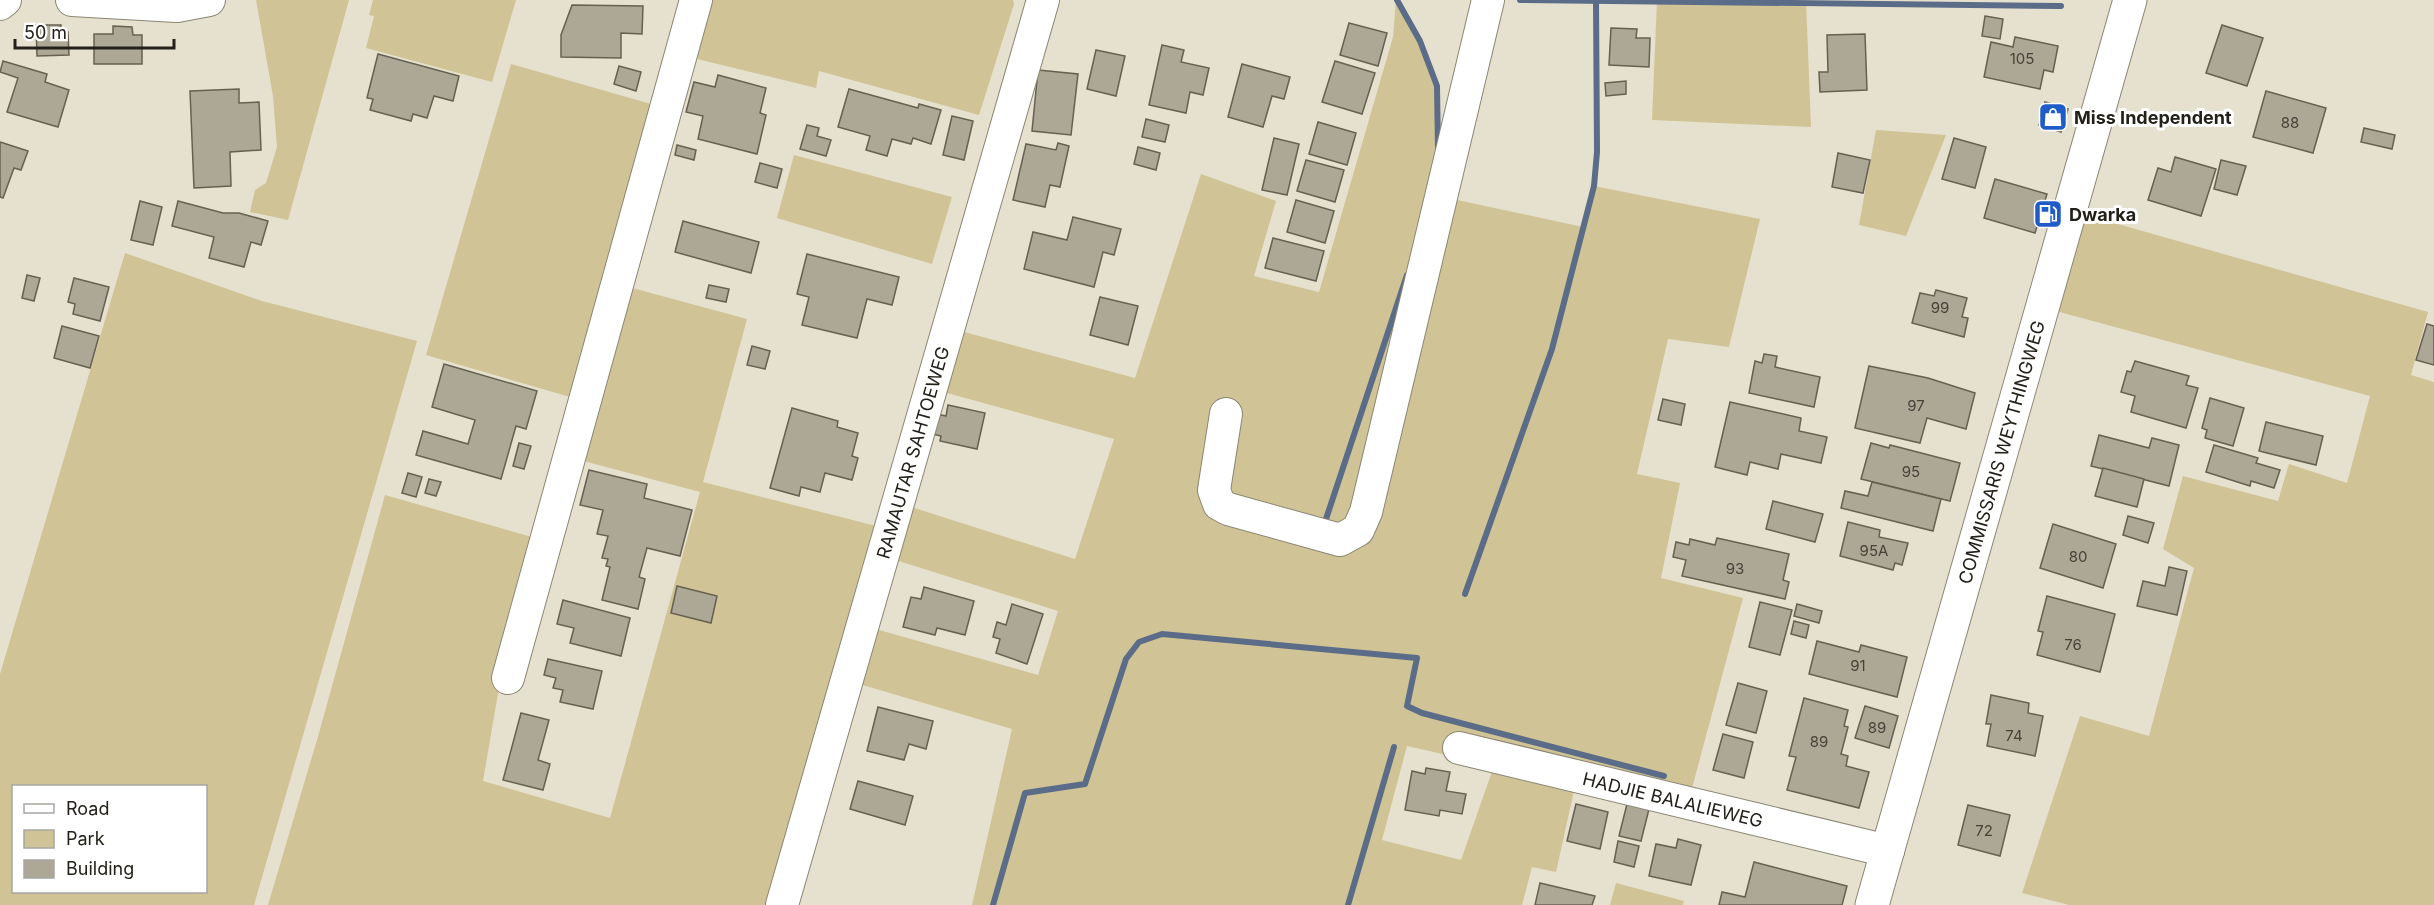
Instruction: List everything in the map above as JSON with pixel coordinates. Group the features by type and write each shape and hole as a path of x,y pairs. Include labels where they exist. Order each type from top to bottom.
{"main road":[{"name":"COMMISSARIS WEYTHINGWEG","path":"1872,905 2130,0"}],"street":[{"path":"0,4 5,0"},
{"path":"72,0 177,6 209,0"},
{"path":"508,678 696,0"},
{"name":"RAMAUTAR SAHTOEWEG","path":"782,905 1043,0"},
{"path":"1226,414 1214,490 1219,504 1228,509 1340,540 1358,530 1366,512 1488,0"},
{"name":"HADJIE BALALIEWEG","path":"1459,748 1888,851"}],"green space":[{"path":"256,0 349,0 288,220 250,212 255,190 266,183 277,147 273,96"},
{"path":"373,0 516,0 492,82 366,48 374,16 369,15"},
{"path":"705,0 1013,0 1014,4 979,115 819,71 816,88 689,57"},
{"path":"1396,0 1420,41 1437,86 1438,183 1434,195 1583,227 1594,186 1760,219 1729,347 1668,339 1637,474 1680,483 1661,578 1743,598 1691,792 1451,756 1407,746 1382,840 1461,860 1495,763 1576,782 1556,872 1532,867 1522,905 972,905 1012,729 849,681 865,626 1038,675 1058,611 889,558 905,505 1075,559 1114,439 936,390 953,329 1135,378 1201,174 1276,201 1254,276 1319,292 1393,37"},
{"path":"1657,0 1806,0 1811,127 1652,120"},
{"path":"511,64 651,104 570,397 426,355"},
{"path":"1876,130 1946,135 1906,236 1859,225"},
{"path":"794,155 952,197 932,264 777,218"},
{"path":"2079,213 2428,312 2411,375 2434,382 2434,905 2069,905 2022,893 2080,716 2149,736 2194,568 2163,549 2183,476 2278,501 2289,464 2347,483 2370,396 2052,310"},
{"path":"125,253 262,301 417,341 254,905 0,905 0,674"},
{"path":"625,286 747,319 703,482 880,527 771,905 268,905 319,733 385,495 539,539 501,676 483,781 610,818 700,492 576,459"},
{"path":"1616,883 1684,901 1683,905 1610,905"}],"building":[{"path":"572,5 643,6 642,34 621,33 621,58 561,57 561,35"},
{"path":"1985,16 2003,19 2000,39 1982,36"},
{"path":"1349,23 1387,33 1378,66 1340,55"},
{"path":"36,25 61,25 61,32 68,32 69,55 37,56"},
{"path":"2222,25 2263,38 2247,86 2206,73"},
{"path":"113,26 132,27 133,35 142,35 142,64 94,64 94,34 113,34"},
{"path":"1611,28 1637,29 1636,38 1650,38 1649,67 1609,65"},
{"path":"1865,34 1867,90 1820,92 1819,72 1828,72 1827,35"},
{"path":"2015,37 2058,46 2053,72 2044,70 2040,89 1984,77 1991,42 2013,47"},
{"path":"1162,45 1184,50 1181,62 1209,68 1203,95 1190,92 1186,113 1149,105"},
{"path":"1096,50 1125,56 1116,96 1087,89"},
{"path":"378,54 459,76 453,101 434,96 427,118 413,114 411,121 370,110 373,99 367,98"},
{"path":"3,61 47,74 45,82 69,90 58,127 7,112 18,78 0,72"},
{"path":"1335,61 1375,73 1362,114 1322,102"},
{"path":"1242,64 1290,77 1284,99 1272,96 1263,127 1228,117"},
{"path":"619,66 641,72 636,91 614,84"},
{"path":"1038,70 1078,74 1071,135 1032,131"},
{"path":"718,75 766,88 760,113 766,115 757,154 698,139 703,116 686,112 694,82 715,87"},
{"path":"1626,81 1626,94 1606,96 1605,83"},
{"path":"239,89 239,103 259,102 261,150 230,152 231,186 194,188 190,91"},
{"path":"849,89 918,108 919,104 941,110 931,144 913,138 911,144 892,139 887,156 866,150 870,136 838,127"},
{"path":"2266,91 2326,108 2313,153 2253,137"},
{"name":"Miss Independent","path":"2045,102 2068,109 2061,132 2039,125"},
{"path":"952,116 973,121 964,160 943,155"},
{"path":"1146,119 1169,125 1165,142 1142,137"},
{"path":"1318,122 1356,133 1347,165 1309,154"},
{"path":"807,125 819,128 817,136 831,140 826,156 800,149"},
{"path":"2364,128 2395,135 2392,149 2361,142"},
{"path":"1274,138 1299,144 1287,195 1262,190"},
{"path":"1954,138 1986,147 1975,188 1942,179"},
{"path":"0,142 28,151 21,170 14,168 3,198 0,197"},
{"path":"1058,143 1069,146 1060,187 1050,185 1045,207 1013,200 1026,144 1056,150"},
{"path":"677,145 696,150 694,160 675,155"},
{"path":"1138,147 1160,153 1156,170 1134,164"},
{"path":"1838,153 1870,160 1863,193 1832,187"},
{"path":"2175,157 2216,169 2201,216 2148,200 2158,168 2171,172"},
{"path":"1306,160 1344,170 1335,202 1297,191"},
{"path":"2221,160 2246,166 2237,195 2214,189"},
{"path":"760,163 782,169 777,188 755,182"},
{"path":"1995,179 2047,194 2035,233 1984,218"},
{"path":"1296,200 1334,211 1325,243 1287,232"},
{"path":"140,201 162,207 153,245 131,240"},
{"path":"178,201 223,213 239,213 268,221 261,245 251,242 244,267 209,258 214,237 172,226"},
{"path":"1073,217 1121,229 1114,255 1103,252 1094,287 1024,269 1033,232 1067,240"},
{"path":"683,221 759,242 751,273 675,252"},
{"path":"1273,238 1324,251 1316,281 1265,268"},
{"path":"807,254 899,277 892,305 867,299 857,338 802,325 809,297 797,294"},
{"path":"27,275 40,278 34,301 22,298"},
{"path":"74,278 109,287 100,321 73,314 75,304 68,302"},
{"path":"709,285 729,289 726,302 706,298"},
{"path":"1936,290 1967,298 1962,317 1968,318 1964,337 1912,323 1920,293 1934,296"},
{"path":"1100,297 1138,306 1128,345 1090,335"},
{"path":"2427,324 2434,326 2434,365 2416,360"},
{"path":"62,326 99,336 90,368 54,358"},
{"path":"752,346 770,351 765,369 747,365"},
{"path":"1764,354 1777,356 1775,367 1820,377 1814,407 1749,393 1755,361 1762,363"},
{"path":"2135,361 2189,376 2186,385 2198,388 2186,428 2131,412 2135,396 2121,392 2127,371 2131,372"},
{"path":"444,364 537,391 526,429 516,426 501,479 416,455 423,431 468,444 475,420 432,407"},
{"path":"1869,366 1928,378 1975,393 1966,429 1927,418 1920,443 1855,428"},
{"path":"2210,398 2244,408 2233,446 2205,438 2207,430 2202,428"},
{"path":"1663,399 1685,404 1681,425 1658,420"},
{"path":"1730,402 1801,418 1799,431 1827,437 1821,463 1781,454 1778,469 1750,462 1747,475 1715,467"},
{"path":"948,405 985,413 977,449 940,441 941,436 924,432 928,412 946,416"},
{"path":"792,408 838,421 837,427 858,433 852,456 858,458 852,480 825,473 820,492 801,487 799,496 770,488"},
{"path":"2266,422 2323,436 2316,465 2259,451"},
{"path":"2099,435 2149,448 2152,438 2179,445 2169,486 2091,466"},
{"path":"519,443 531,446 524,469 513,466"},
{"path":"1871,443 1889,448 1890,445 1960,463 1950,501 1861,479"},
{"path":"2214,445 2258,458 2256,463 2280,470 2274,488 2251,481 2250,486 2206,472"},
{"path":"2103,468 2144,479 2137,507 2095,496"},
{"path":"589,470 647,484 644,498 692,510 680,556 647,548 639,577 645,579 638,609 602,600 610,567 606,566 608,559 602,558 608,536 597,534 603,510 580,505"},
{"path":"408,473 422,477 416,497 402,493"},
{"path":"429,479 441,482 436,496 425,493"},
{"path":"1872,482 1941,499 1933,531 1841,508 1845,491 1868,496"},
{"path":"1773,501 1823,514 1815,542 1766,529"},
{"path":"2128,516 2154,523 2148,543 2123,535"},
{"path":"1848,522 1880,530 1879,537 1908,543 1902,565 1895,563 1893,570 1840,556"},
{"path":"2053,524 2116,544 2103,588 2040,568"},
{"path":"1717,538 1789,554 1783,580 1789,582 1785,599 1682,576 1686,560 1673,557 1676,542 1689,545 1690,539 1715,545"},
{"path":"2169,567 2187,571 2177,615 2137,606 2143,581 2165,586"},
{"path":"677,586 717,596 711,623 671,613"},
{"path":"924,587 974,601 965,635 937,628 935,635 903,627 911,597 921,599"},
{"path":"2047,596 2115,614 2100,672 2037,655 2043,632 2038,631"},
{"path":"563,600 630,618 621,656 570,643 574,628 557,624"},
{"path":"1760,602 1792,610 1780,655 1749,647"},
{"path":"1012,604 1043,614 1027,664 996,653 1000,639 993,637 997,622 1006,625"},
{"path":"1797,604 1822,611 1819,623 1794,616"},
{"path":"1794,621 1809,625 1806,638 1791,634"},
{"path":"1817,641 1859,652 1861,645 1907,657 1897,697 1809,674"},
{"path":"548,659 602,671 593,709 560,702 563,690 553,688 556,678 544,675"},
{"path":"1738,683 1767,691 1756,733 1726,725"},
{"path":"1991,695 2029,703 2028,713 2043,716 2035,756 1987,746 1991,724 1986,724"},
{"path":"1804,698 1848,710 1844,726 1848,727 1841,754 1848,756 1846,766 1869,772 1859,808 1787,790 1796,757 1789,756"},
{"path":"1865,706 1898,716 1889,748 1855,738"},
{"path":"878,707 933,721 926,749 909,744 904,760 867,751"},
{"path":"521,713 549,720 538,760 550,764 543,790 503,780"},
{"path":"1723,734 1753,742 1744,778 1713,770"},
{"path":"1426,768 1450,772 1446,791 1466,794 1462,814 1440,810 1439,816 1405,810 1412,771 1425,774"},
{"path":"858,781 913,796 905,825 850,809"},
{"path":"1576,804 1608,812 1600,849 1567,841"},
{"path":"1627,804 1649,809 1641,841 1619,836"},
{"path":"1968,805 2010,815 2000,856 1958,845"},
{"path":"1678,839 1701,845 1691,885 1649,876 1656,844 1676,848"},
{"path":"1618,841 1639,846 1634,867 1614,862"},
{"path":"1754,862 1847,886 1842,905 1719,905 1722,892 1745,897"},
{"path":"1540,883 1595,896 1592,905 1535,905"}],"waterway":[{"path":"1397,0 1420,41 1437,86 1438,150"},
{"path":"1520,0 2061,6"},
{"path":"1465,594 1552,349 1594,186 1597,152 1596,1"},
{"path":"1326,519 1407,275"},
{"path":"993,905 1025,793 1085,784 1126,659 1139,642 1162,634 1417,658 1407,706 1422,713 1664,776"},
{"path":"1348,905 1394,747"}],"place":[{"name":"Miss Independent","path":"2053,117"},
{"name":"Dwarka","path":"2048,214"}]}
